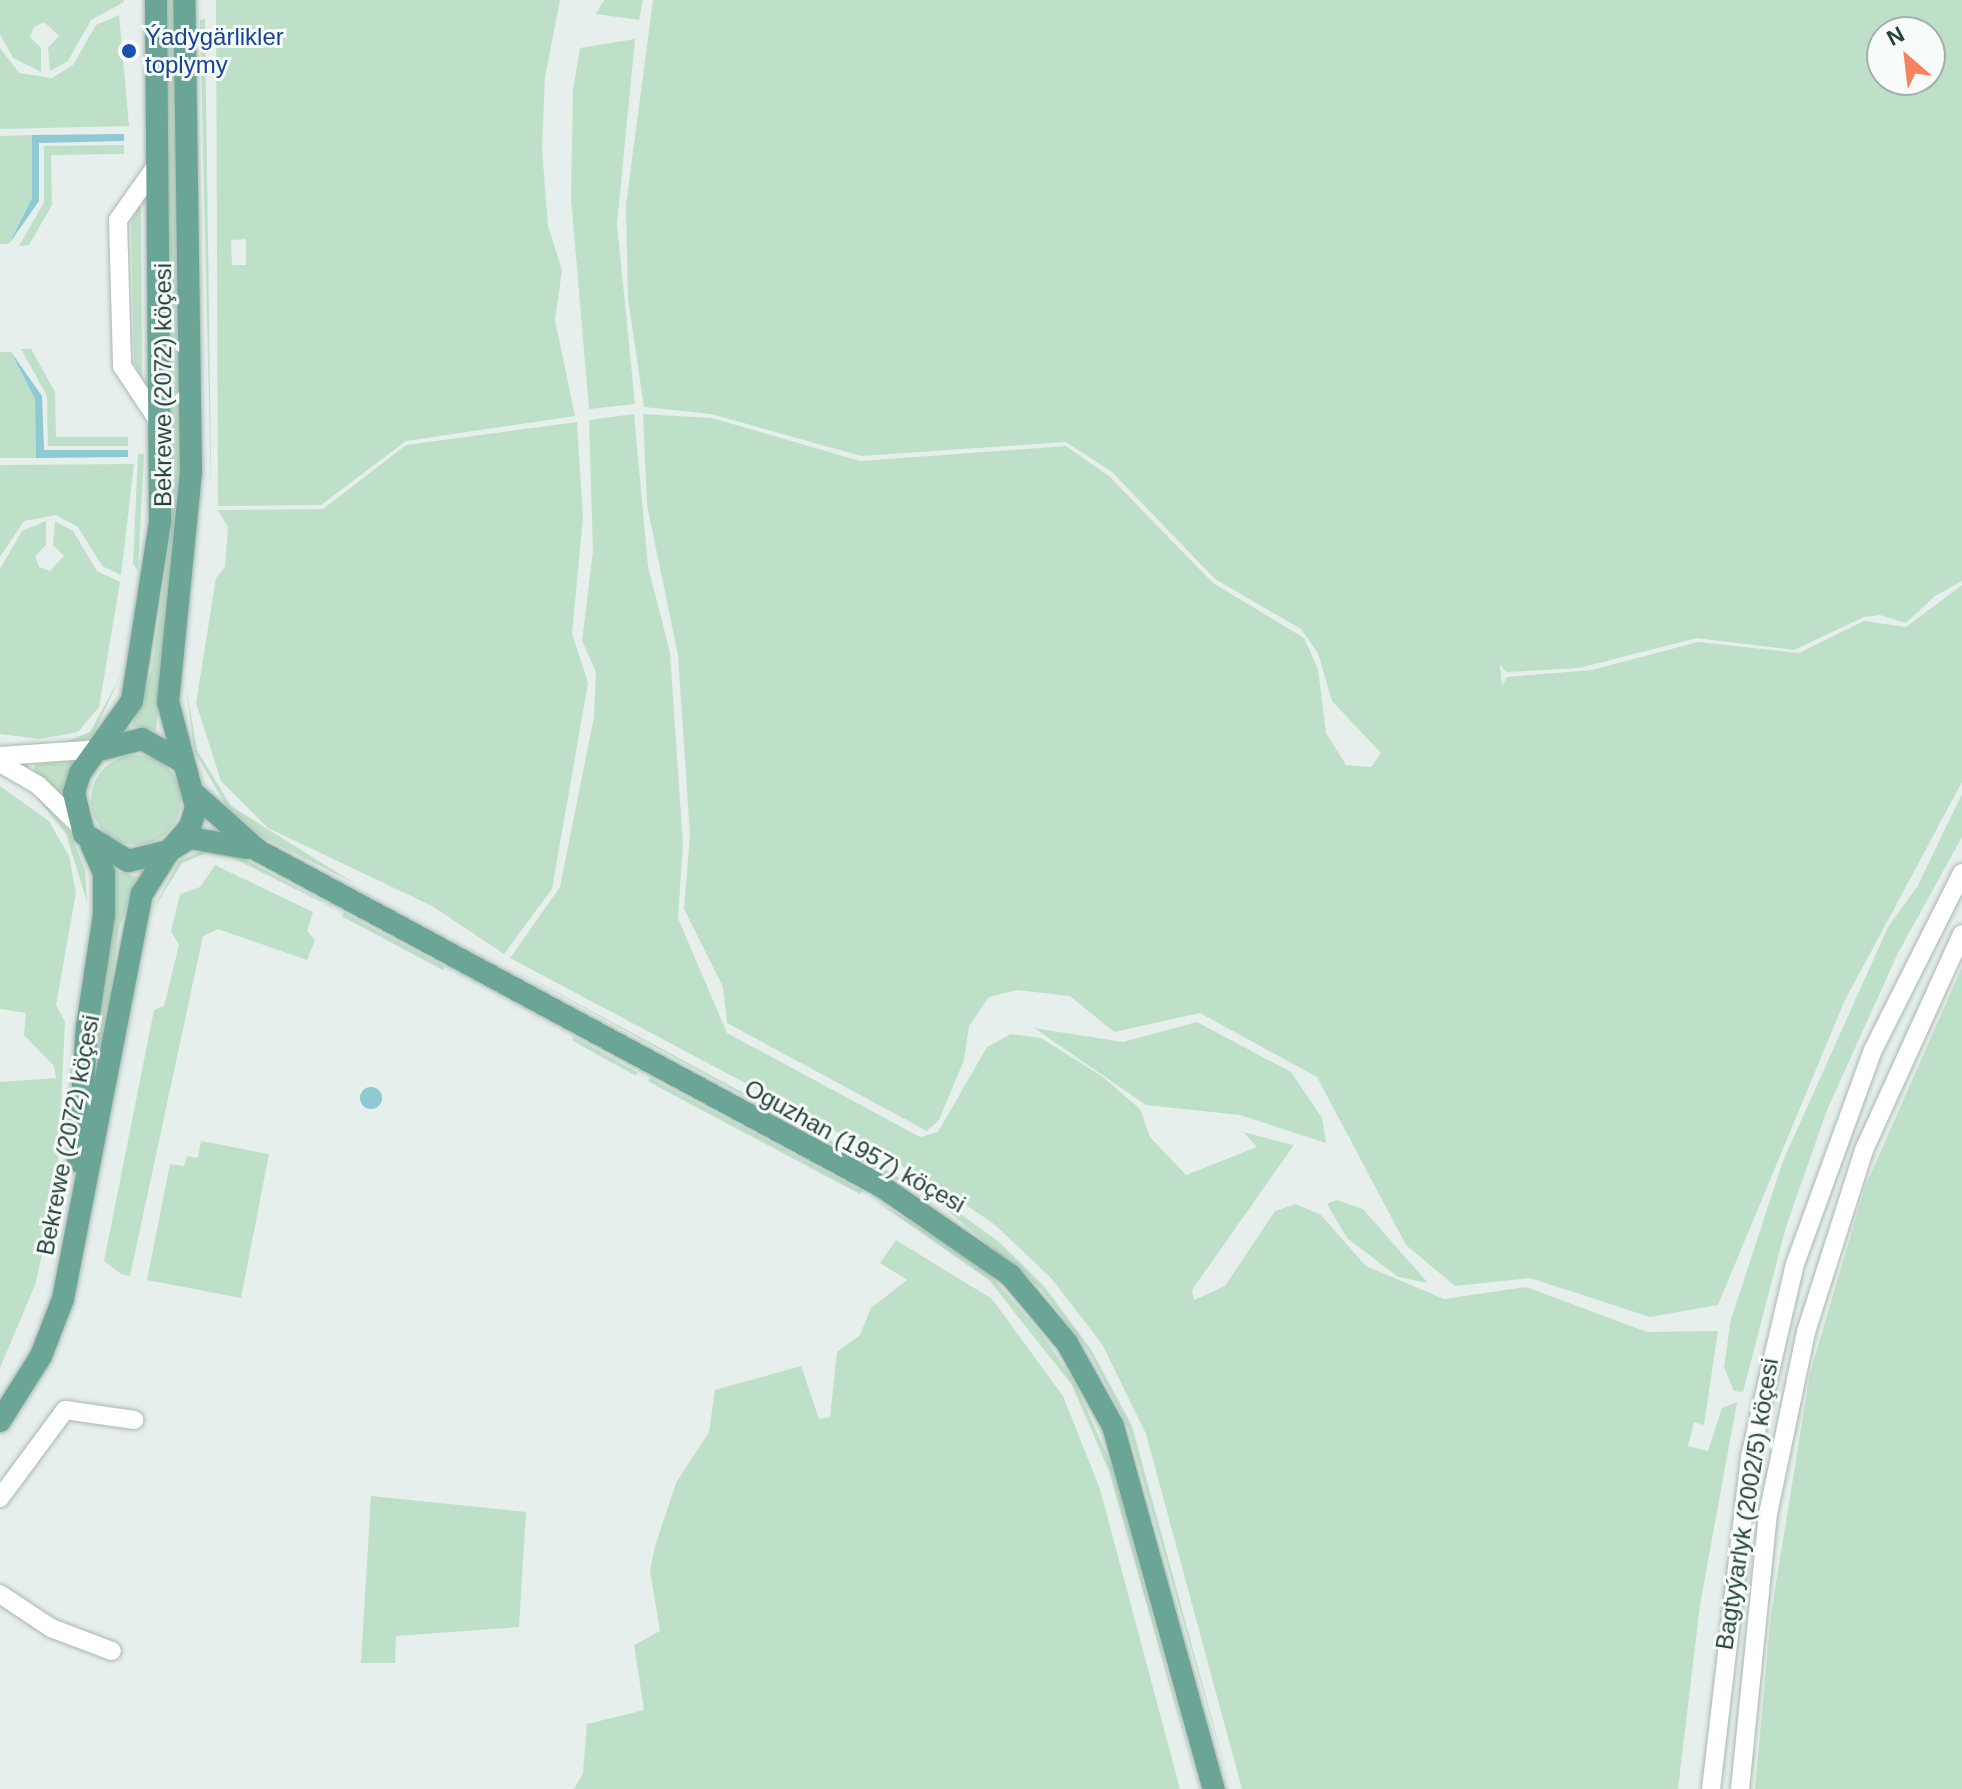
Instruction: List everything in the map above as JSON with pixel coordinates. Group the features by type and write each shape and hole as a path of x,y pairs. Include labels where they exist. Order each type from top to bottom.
{"main road":[{"name":"Bekrewe (2072) köçesi","path":"0,1397 51,1295 79,1154 87,1027 104,915 104,873 85,834 76,783 101,749 138,680 160,522 156,0"},
{"name":"Bekrewe (2072) köçesi","path":"0,1421 41,1356 63,1299 135,914 169,851 190,827 197,796 168,702 191,472 184,0"},
{"path":"101,749 153,741 187,766"},
{"name":"Oguzhan (1957) köçesi","path":"197,796 259,851 881,1186 1010,1275 1067,1343 1113,1426 1214,1789"},
{"path":"85,834 128,861 169,851"},
{"name":"Oguzhan (1957) köçesi","path":"169,851 206,837 259,851"}],"street":[{"path":"159,162 118,220 120,358 161,425"},
{"path":"0,756 101,749"},
{"path":"0,763 38,785 85,834"},
{"name":"Bagtyýarlyk (2002/5) köçesi","path":"1711,1789 1746,1483 1795,1264 1873,1050 1962,873"},
{"name":"Bagtyýarlyk (2002/5) köçesi","path":"1740,1789 1768,1514 1806,1332 1864,1150 1962,934"},
{"path":"0,1498 65,1410 134,1420"},
{"path":"0,1594 51,1628 112,1651"}],"green space":[{"path":"0,0 124,2 91,20 68,61 50,71 48,48 59,36 44,22 34,27 30,37 41,48 41,72 13,58 0,34"},
{"path":"167,0 174,0 180,465 156,731 132,726 152,669 171,529"},
{"path":"216,0 560,0 545,77 542,149 548,226 562,270 555,320 575,416 406,441 321,505 218,506","holes":["246,239 246,265 232,265 231,240"]},
{"path":"604,0 643,0 639,20 596,14"},
{"path":"653,0 1962,0 1962,581 1935,596 1906,623 1880,615 1864,617 1794,650 1697,638 1579,668 1506,672 1500,664 1502,686 1507,677 1592,670 1698,642 1799,653 1864,621 1906,627 1962,585 1962,782 1844,1002 1718,1305 1650,1317 1530,1278 1455,1286 1406,1245 1317,1077 1200,1013 1114,1032 1070,996 1017,990 989,997 969,1026 964,1060 939,1120 927,1131 727,1023 723,987 684,909 690,835 678,655 647,505 643,414 712,418 860,461 1066,446 1109,476 1213,583 1304,638 1318,669 1326,733 1346,765 1371,767 1381,753 1332,701 1318,653 1301,629 1215,579 1112,472 1066,442 861,456 711,414 644,407 628,299 626,205"},
{"path":"119,15 129,126 0,129 0,48 19,73 52,78 73,65 96,25"},
{"path":"205,19 211,460 211,489 200,20"},
{"path":"635,39 617,224 635,404 589,409 571,198 573,90 580,48"},
{"path":"32,135 32,198 9,244 0,244 0,136"},
{"path":"124,145 124,154 51,155 52,205 29,245 19,246 44,202 44,146"},
{"path":"139,206 142,379 134,362 131,222"},
{"path":"21,349 31,349 55,392 56,437 128,437 128,446 48,446 47,396"},
{"path":"0,352 11,352 35,399 36,458 0,458"},
{"path":"634,414 648,566 670,653 683,844 678,918 727,1033 920,1137 938,1132 987,1047 1011,1034 1041,1038 1103,1077 1140,1109 1150,1137 1186,1175 1257,1147 1243,1132 1294,1145 1192,1290 1194,1300 1225,1286 1275,1211 1296,1204 1321,1215 1366,1266 1444,1299 1526,1287 1647,1332 1718,1331 1704,1425 1694,1422 1688,1446 1708,1451 1722,1408 1737,1402 1700,1605 1678,1789 1242,1789 1146,1434 1102,1344 1051,1278 994,1224 935,1184 510,958 560,887 594,717 596,672 582,641 593,551 589,420"},
{"path":"577,422 583,518 572,633 588,683 552,889 504,954 432,906 268,828 221,781 196,703 216,578 225,567 228,527 218,510 323,509 406,445"},
{"path":"138,454 144,454 138,570 133,564"},
{"path":"134,464 121,575 102,566 78,527 56,515 24,521 0,557 0,465"},
{"path":"46,521 46,545 35,556 39,567 50,571 64,556 53,545 55,521 73,531 97,571 120,582 99,707 78,732 40,739 0,734 0,569 22,531"},
{"path":"121,675 93,735 82,742 59,744 90,732"},
{"path":"186,686 197,750 231,806 354,883 264,838 228,809 194,751"},
{"path":"136,755 153,758 168,768 178,783 181,800 178,817 168,832 153,842 136,845 119,842 104,832 94,817 91,800 94,783 104,768 119,758"},
{"path":"74,761 62,796 33,773 36,764"},
{"path":"27,785 70,832 85,870 87,902 66,834"},
{"path":"0,786 49,821 69,856 76,893 56,1005 65,1022 57,1191 35,1285 0,1368 0,1082 56,1078 54,1066 24,1035 26,1013 0,1009"},
{"path":"1962,794 1962,837 1898,953 1827,1110 1786,1227 1743,1392 1734,1391 1724,1367 1731,1319 1783,1161 1888,927 1917,887"},
{"path":"202,850 235,854 336,909 233,858 207,853 182,863 151,913 179,861"},
{"path":"215,865 313,912 307,931 315,940 307,960 218,929 203,936 130,1276 121,1274 104,1261 154,1010 164,1006 179,945 171,931 180,894 200,887"},
{"path":"113,870 138,877 119,928 105,1042 98,1042"},
{"path":"344,913 445,967 443,970 342,917"},
{"path":"473,947 938,1198 998,1241 1044,1286 1092,1351 1132,1426 1231,1789 1128,1427 1089,1352 1041,1289 936,1201"},
{"path":"1962,967 1962,1789 1755,1789 1771,1614 1810,1373 1865,1187"},
{"path":"1197,1022 1291,1072 1322,1118 1326,1143 1240,1115 1146,1105 1034,1028 1123,1042"},
{"path":"574,1037 638,1072 636,1076 572,1040"},
{"path":"650,1078 862,1191 860,1194 648,1082"},
{"path":"201,1141 269,1154 241,1298 147,1280 170,1164 184,1166 187,1156 198,1158"},
{"path":"873,1199 964,1254 992,1277 1043,1336 1075,1383 1113,1469 1199,1789 1109,1471 1072,1385 989,1280"},
{"path":"1337,1200 1363,1209 1428,1283 1398,1277 1347,1238 1327,1204"},
{"path":"896,1240 992,1299 1063,1396 1100,1489 1180,1789 574,1789 583,1773 587,1724 644,1710 634,1645 660,1631 650,1571 655,1546 676,1483 709,1432 715,1390 801,1366 819,1419 830,1417 837,1352 860,1335 871,1308 907,1280 880,1263"},
{"path":"371,1496 526,1512 519,1627 396,1636 395,1663 361,1663"}],"water":[{"path":"124,134 124,141 39,143 39,201 9,244 32,198 32,135"},
{"path":"11,352 42,396 44,450 128,450 128,457 36,458 35,399"},
{"path":"371,1087 379,1090 382,1098 379,1106 371,1109 363,1106 360,1098 363,1090"}],"place":[{"name":"Ýadygärlikler toplymy","path":"129,51"}]}
